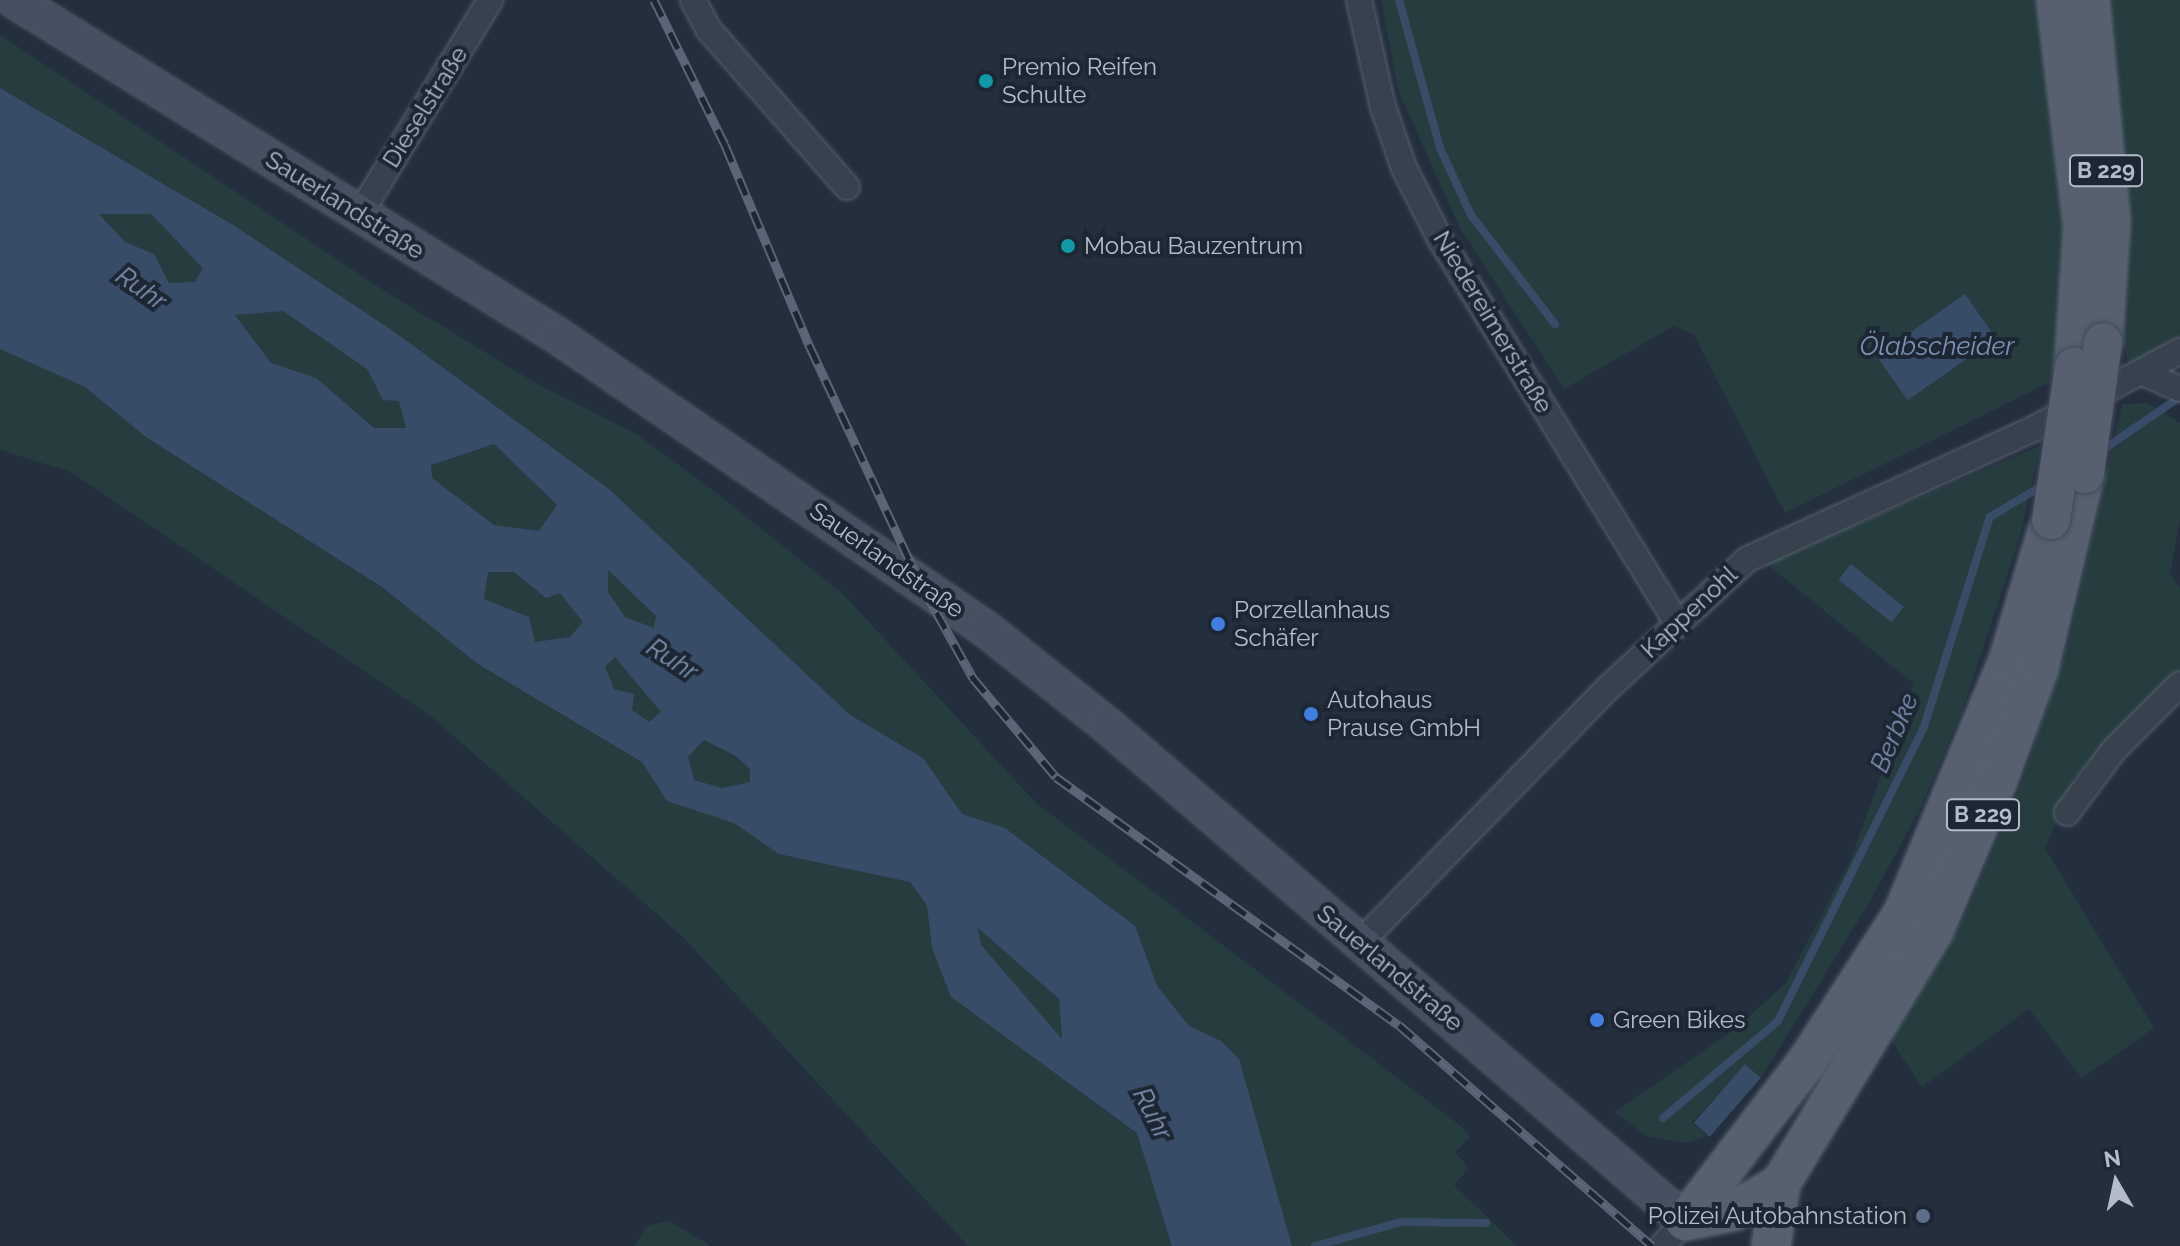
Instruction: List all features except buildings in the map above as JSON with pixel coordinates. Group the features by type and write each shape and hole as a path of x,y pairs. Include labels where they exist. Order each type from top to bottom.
{"main road":[{"name":"B 229","path":"1686,1238 1806,1063 1903,913 2009,658 2051,520 2074,367 2083,227 2056,0"},
{"name":"B 229","path":"1771,1246 1781,1183 1934,930 2039,668 2085,474 2103,342 2111,221 2090,0"},
{"name":"B 229","path":"1686,1238 1781,1183"}],"street":[{"name":"Sauerlandstraße","path":"14,0 558,336 987,630 1108,726 1360,943 1686,1238"},
{"name":"Dieselstraße","path":"359,215 490,0"},
{"path":"693,0 709,30 847,187"},
{"name":"Niedereimerstraße","path":"1359,0 1383,107 1419,196 1677,623"},
{"name":"Kappenohl","path":"1360,943 1677,623 1748,559 2143,373 2180,351"},
{"path":"2143,373 2174,387"},
{"path":"2067,813 2114,750 2180,684"}],"green space":[{"path":"1381,0 2180,0 2180,338 2128,365 2125,345 1785,513 1694,335 1674,326 1564,389 1460,228 1398,90"},
{"path":"0,35 383,290 532,381 638,435 714,491 843,594 1035,802 1466,1130 1470,1137 1455,1152 1469,1168 1454,1185 1517,1246 968,1246 683,937 432,717 71,472 0,450"},
{"path":"2148,403 2180,423 2180,519 2170,574 2180,588 2180,673 2156,690 2075,777 2045,848 2154,1028 2082,1078 2029,1009 1922,1087 1890,1039 1961,923 2021,784 2069,641 2122,404"},
{"path":"2040,446 2021,533 1962,711 1921,807 1869,903 1761,1078 1746,1064 1692,1122 1707,1136 1686,1143 1647,1136 1615,1112 1734,1030 1786,983 1851,859 1914,684 1766,563"},
{"path":"669,1221 711,1246 635,1246 646,1226"}],"water":[{"path":"0,88 233,225 393,331 610,490 850,715 923,758 962,814 1005,828 1135,926 1157,986 1189,1026 1221,1041 1239,1059 1292,1246 1172,1246 1137,1133 951,997 932,948 927,905 910,882 779,854 734,823 667,801 642,762 478,664 382,587 146,437 85,387 0,349","holes":["99,214 151,214 203,268 195,282 169,283 154,254 125,242","283,311 367,369 383,400 399,401 406,428 374,428 316,378 271,363 235,315","494,444 557,505 539,531 494,525 432,478 431,465","608,570 656,616 654,628 625,617 608,592","488,572 514,572 546,598 560,593 583,622 570,637 535,642 529,617 484,599","615,657 661,712 649,722 632,710 634,694 614,689 605,667","704,740 736,756 750,769 750,782 722,788 694,780 688,757","967,864 1033,912 1064,959 1059,996 1062,1039 981,945"]},
{"name":"Ölabscheider","path":"1965,294 1996,338 1908,400 1877,356"},
{"path":"1851,564 1904,607 1891,622 1838,580"},
{"path":"1745,1064 1761,1078 1710,1137 1694,1123"}],"waterway":[{"path":"1399,0 1440,148 1471,215 1555,324"},
{"name":"Berbke","path":"2101,451 2180,397"},
{"name":"Berbke","path":"1663,1118 1778,1021 1924,727 1990,517 2045,484"},
{"name":"Ruhr","path":"920,844 1089,992 1104,1020"},
{"name":"Berbke","path":"1315,1246 1401,1222 1486,1223"}],"railway":[{"path":"654,0 725,145 810,347 919,581 973,678 1056,777 1399,1025 1652,1246"}],"place":[{"name":"Premio Reifen Schulte","path":"986,81"},
{"name":"Mobau Bauzentrum","path":"1068,246"},
{"name":"Porzellanhaus Schäfer","path":"1218,624"},
{"name":"Autohaus Prause GmbH","path":"1311,714"},
{"name":"Green Bikes","path":"1597,1020"},
{"name":"Polizei Autobahnstation","path":"1923,1216"}]}
